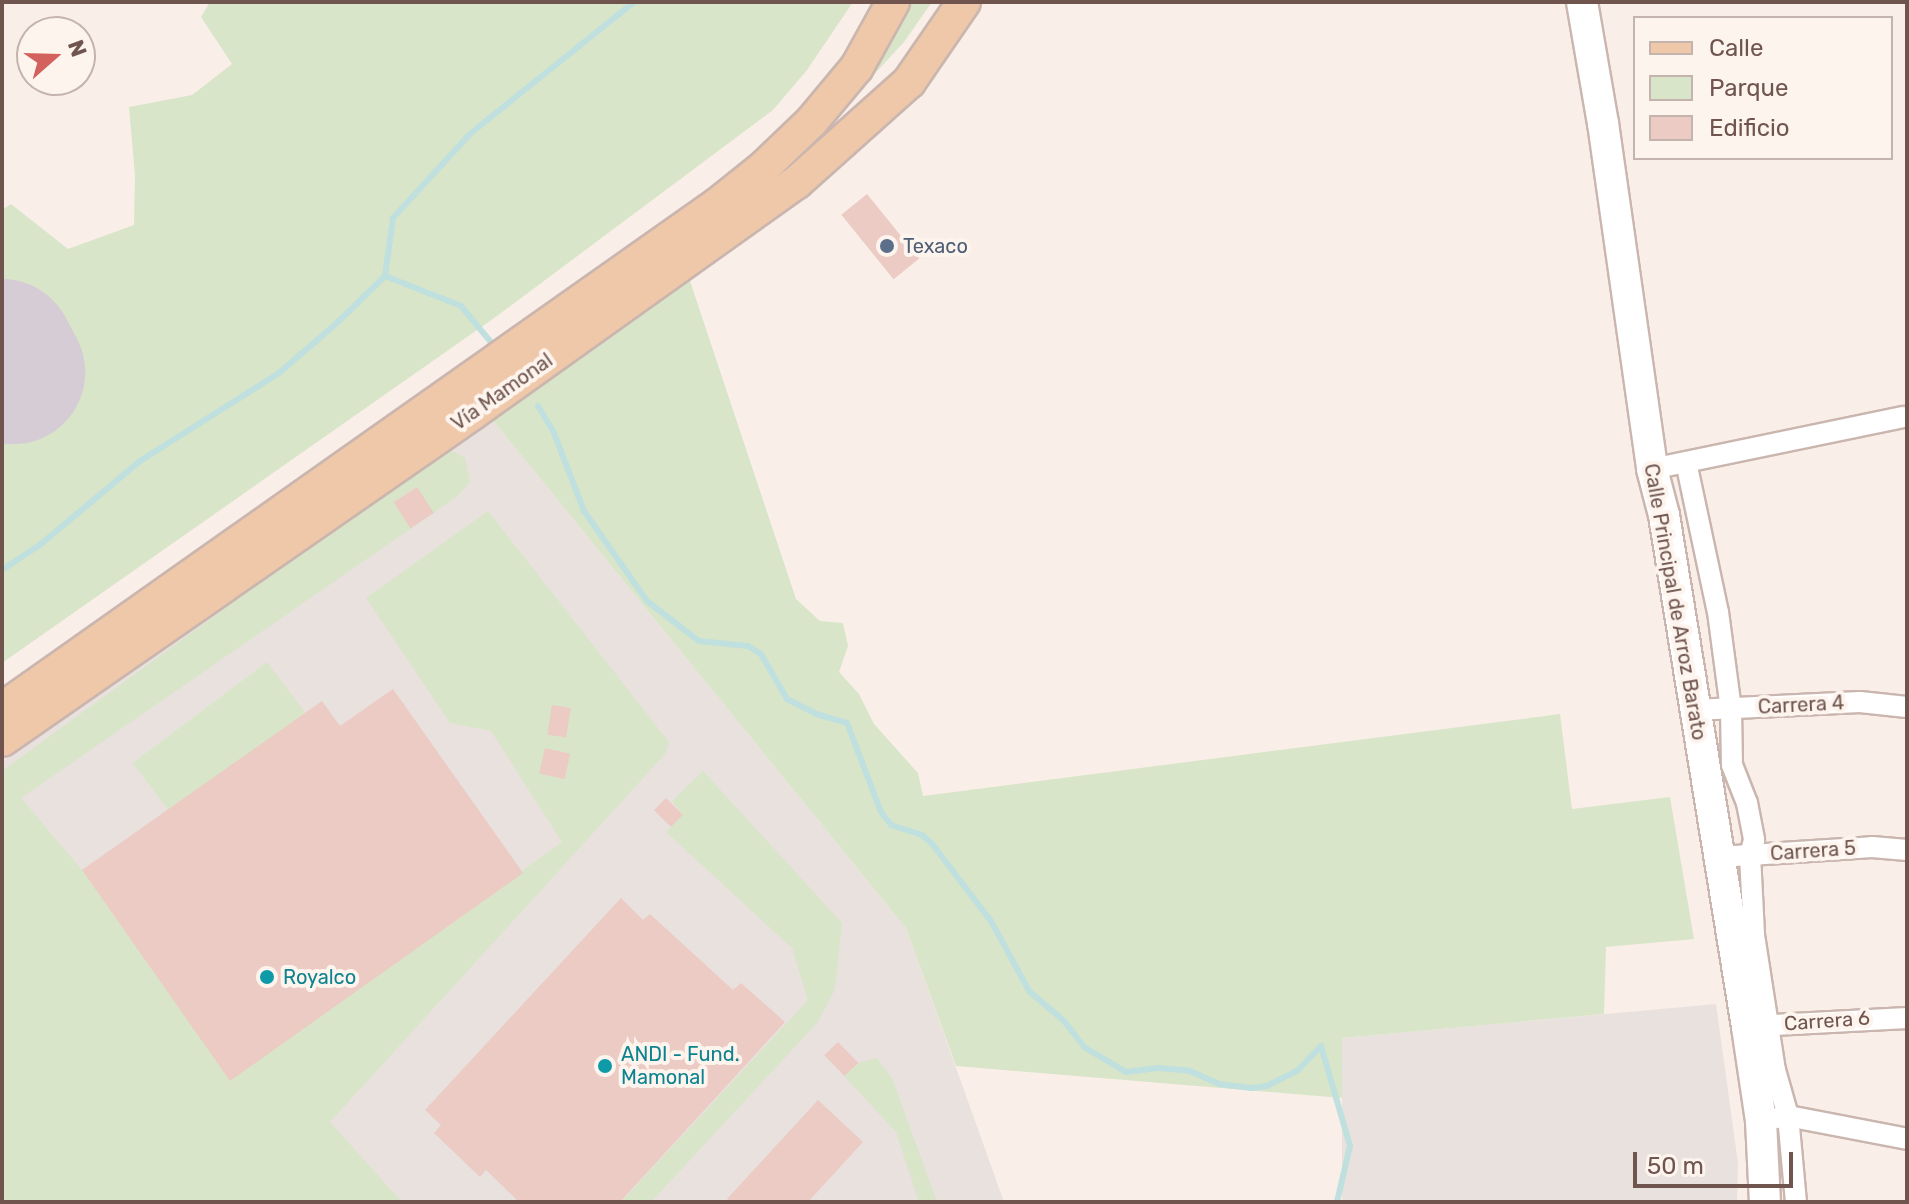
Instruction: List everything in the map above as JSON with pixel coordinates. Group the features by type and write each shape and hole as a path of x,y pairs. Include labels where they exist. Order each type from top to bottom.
{"main road":[{"name":"Vía Mamonal","path":"2,709 705,213 763,168 812,121 857,67 893,2"},
{"name":"Vía Mamonal","path":"2,740 786,191 909,82 964,2"}],"street":[{"name":"Calle Principal de Arroz Barato","path":"1582,2 1603,123 1652,469 1664,515 1719,857 1774,1118 1765,1202"},
{"path":"1652,469 1904,417"},
{"path":"1686,462 1718,612 1731,709 1732,765 1747,803 1754,840 1750,855 1757,1026"},
{"name":"Carrera 4","path":"1694,710 1860,702 1907,707"},
{"name":"Carrera 5","path":"1719,857 1872,847 1907,850"},
{"name":"Carrera 6","path":"1757,1026 1907,1018"},
{"path":"1796,1202 1774,1118 1907,1139"}],"shaded area":[{"path":"491,418 906,928 1004,1202 2,1202 2,761"},
{"path":"1716,1004 1738,1163 1737,1202 1342,1202 1342,1038"}],"green space":[{"path":"210,2 853,2 807,70 773,110 497,316 2,663 2,210 11,204 68,249 134,225 135,176 129,107 192,95 232,64 201,17"},
{"path":"901,2 932,2 904,42 782,174 889,27"},
{"path":"690,281 796,599 820,621 843,623 848,646 839,672 859,694 874,724 918,773 923,796 1560,714 1572,809 1670,797 1694,939 1606,947 1604,1014 1342,1038 1342,1098 956,1066 906,928 491,418"},
{"path":"446,447 465,458 470,482 458,496 21,798 82,870 230,1080 562,842 491,731 450,723 366,598 488,511 669,742 665,754 330,1122 402,1202 2,1202 2,771"},
{"path":"267,662 306,713 171,814 133,763"},
{"path":"703,771 842,923 835,989 818,1022 651,1202 621,1202 808,1000 792,948 666,832 683,815 672,801"},
{"path":"877,1058 892,1078 937,1202 919,1202 896,1132 844,1076 858,1063"}],"building":[{"name":"Texaco","path":"867,194 919,259 894,279 841,215"},
{"path":"417,487 434,513 410,528 394,502"},
{"name":"Royalco","path":"393,689 523,873 230,1081 82,870 322,701 340,726"},
{"path":"552,705 571,708 566,738 547,735"},
{"path":"545,748 570,754 564,779 539,773"},
{"path":"666,798 683,815 671,827 654,810"},
{"name":"ANDI - Fund. Mamonal","path":"621,898 643,920 650,914 733,990 741,983 785,1022 620,1202 519,1202 486,1170 480,1177 434,1133 441,1125 425,1110"},
{"path":"838,1042 858,1063 844,1076 824,1055"},
{"path":"818,1100 863,1142 808,1202 731,1202 727,1199"}],"waterway":[{"path":"2,570 41,544 140,461 279,373 338,322 385,276 393,218 471,133 634,2"},
{"path":"385,276 461,306 490,341"},
{"path":"538,406 554,433 584,511 647,601 699,641 748,646 761,654 787,699 816,714 847,723 881,812 891,825 922,835 933,845 991,921 1029,991 1064,1021 1084,1047 1126,1072 1158,1068 1190,1071 1219,1084 1252,1088 1267,1086 1297,1071 1321,1046 1350,1146 1337,1202"}],"runway":[{"path":"2,351 13,372"}],"place":[{"name":"Texaco","path":"887,246"},
{"name":"Royalco","path":"267,977"},
{"name":"ANDI - Fund. Mamonal","path":"605,1066"}]}
